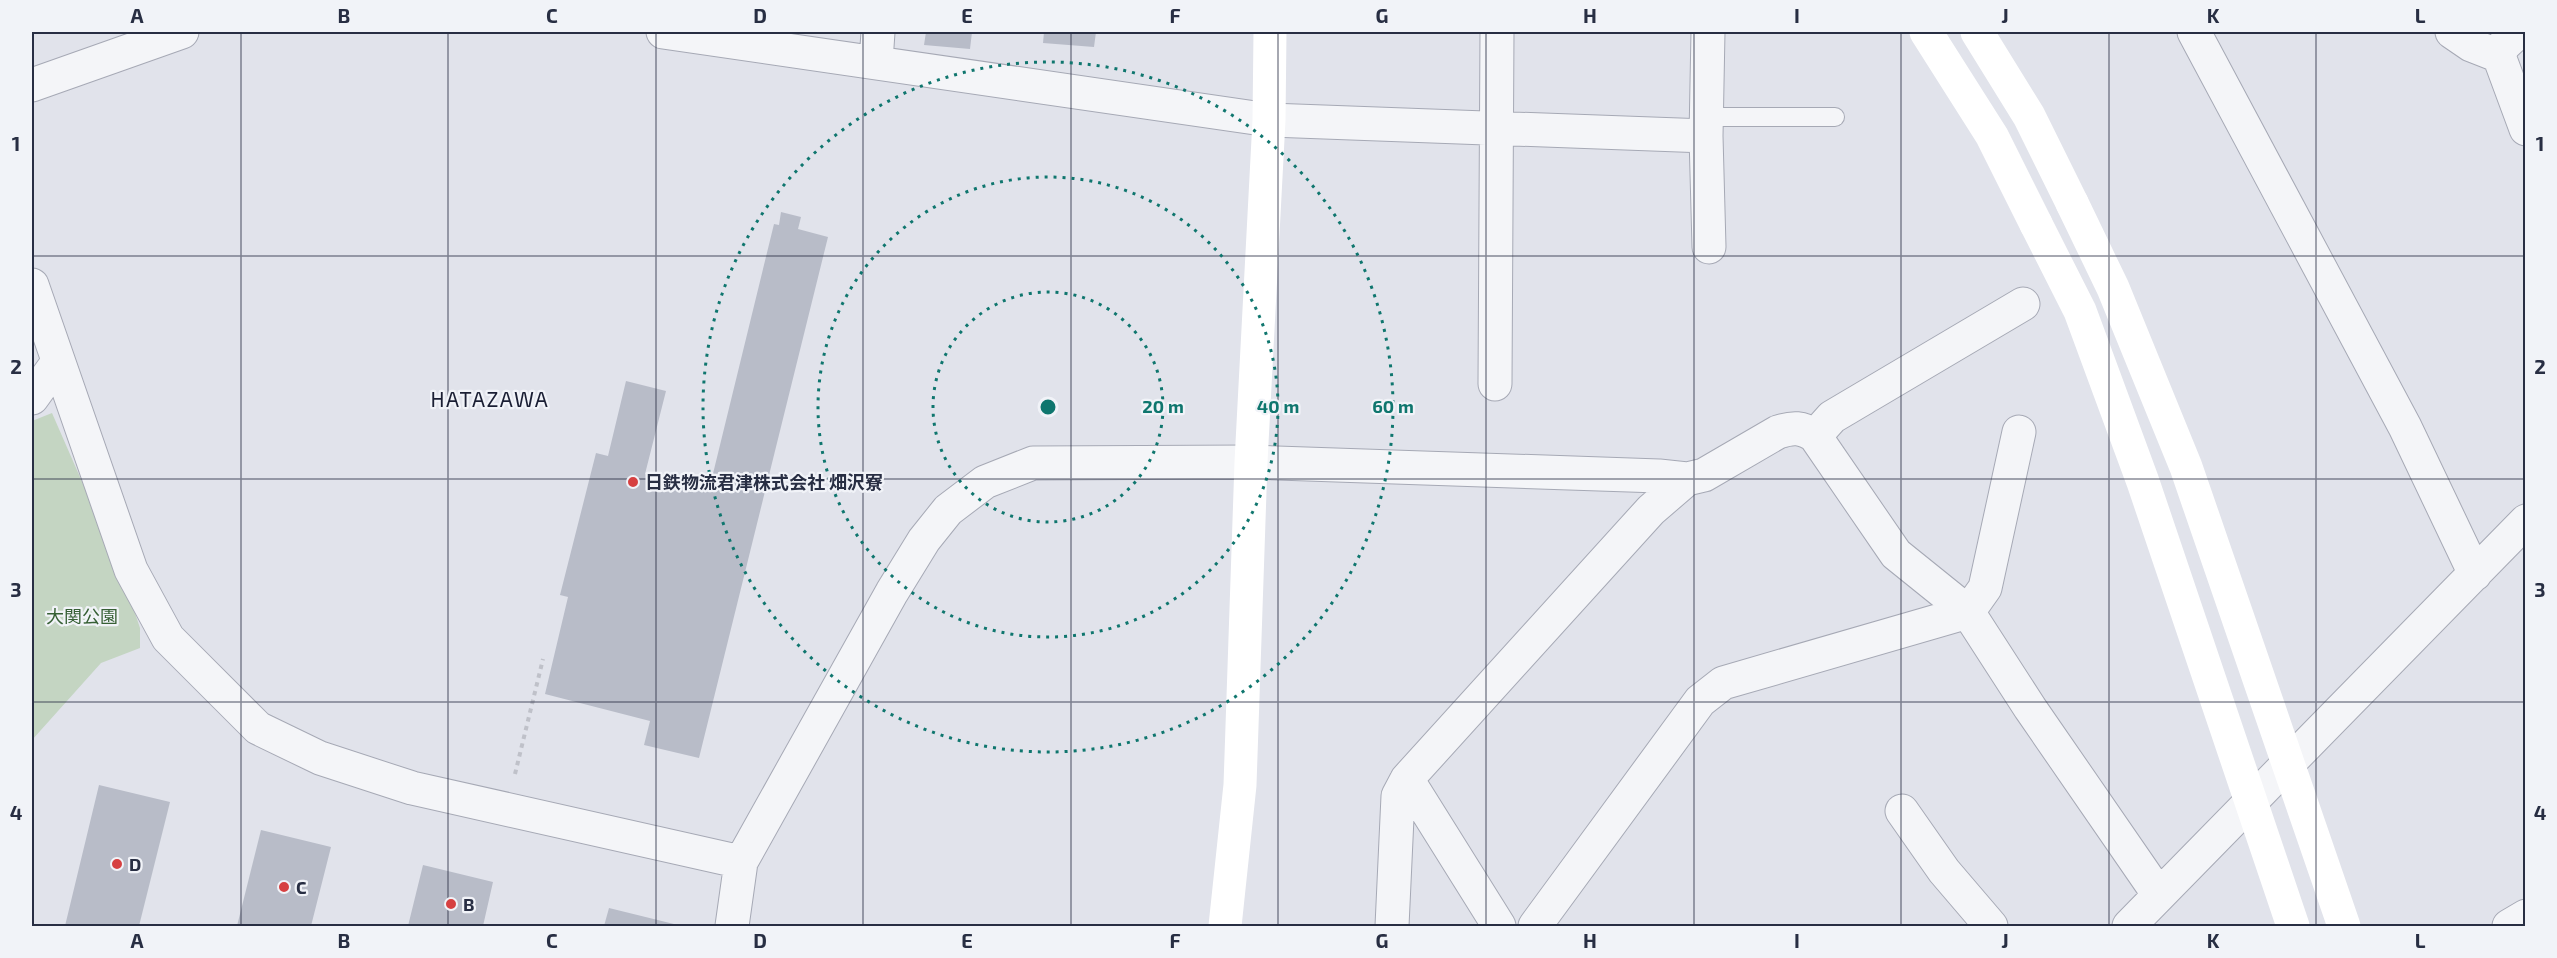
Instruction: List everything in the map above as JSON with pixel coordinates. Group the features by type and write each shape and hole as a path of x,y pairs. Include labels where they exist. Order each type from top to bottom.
{"street":[{"path":"32,85 182,32"},
{"path":"663,32 877,47 1269,120 1496,128 1706,126"},
{"path":"1225,927 1240,784 1251,462 1269,120 1270,32"},
{"path":"1495,384 1497,32"},
{"path":"1708,32 1706,126 1709,247"},
{"path":"1926,32 1992,136 2080,311 2143,482 2293,927"},
{"path":"1977,32 2029,116 2113,288 2186,467 2344,927"},
{"path":"2194,32 2405,427 2475,574"},
{"path":"2452,32 2471,45 2509,44 2526,129"},
{"path":"32,285 131,570 168,638 258,728 320,758 412,788 741,862"},
{"path":"1815,436 1832,417 2023,304"},
{"path":"32,398 58,362"},
{"path":"732,927 741,862 892,592 924,540 948,510 985,482 1033,463 1251,462 1659,476 1687,479 1704,475 1778,432 1791,428 1804,429 1815,436 1896,555 1968,612 2030,708 2159,895"},
{"path":"1535,927 1700,701 1723,683 1968,612 1985,588 2019,432"},
{"path":"1392,927 1398,796 1407,779 1651,510 1687,479"},
{"path":"2128,927 2526,521"},
{"path":"1407,779 1499,927"},
{"path":"1902,811 1944,871 1992,927"},
{"path":"2510,927 2526,916"}],"lane":[{"path":"1706,126 1835,117"}],"path":[{"path":"513,784 543,659"}],"green space":[{"name":"大関公園","path":"52,413 121,571 140,628 140,648 101,663 32,740 32,421"}],"building":[{"path":"926,32 972,32 970,49 924,45"},
{"path":"1044,32 1096,32 1094,47 1043,43"},
{"name":"日鉄物流君津株式会社 畑沢寮","path":"781,212 801,217 798,229 828,237 699,758 644,745 650,721 545,694 568,597 560,595 596,453 608,456 626,381 666,391 645,474 709,490 774,224 779,225"},
{"name":"D","path":"99,785 170,802 139,926 65,926"},
{"name":"C","path":"261,830 331,847 311,926 237,926"},
{"name":"B","path":"423,865 493,882 483,926 408,926"},
{"path":"609,908 682,926 604,926"}],"place":[{"name":"日鉄物流君津株式会社 畑沢寮","path":"633,482"},
{"name":"D","path":"117,864"},
{"name":"C","path":"284,887"},
{"name":"B","path":"451,904"}],"district":[{"name":"HATAZAWA","path":"490,398"}]}
